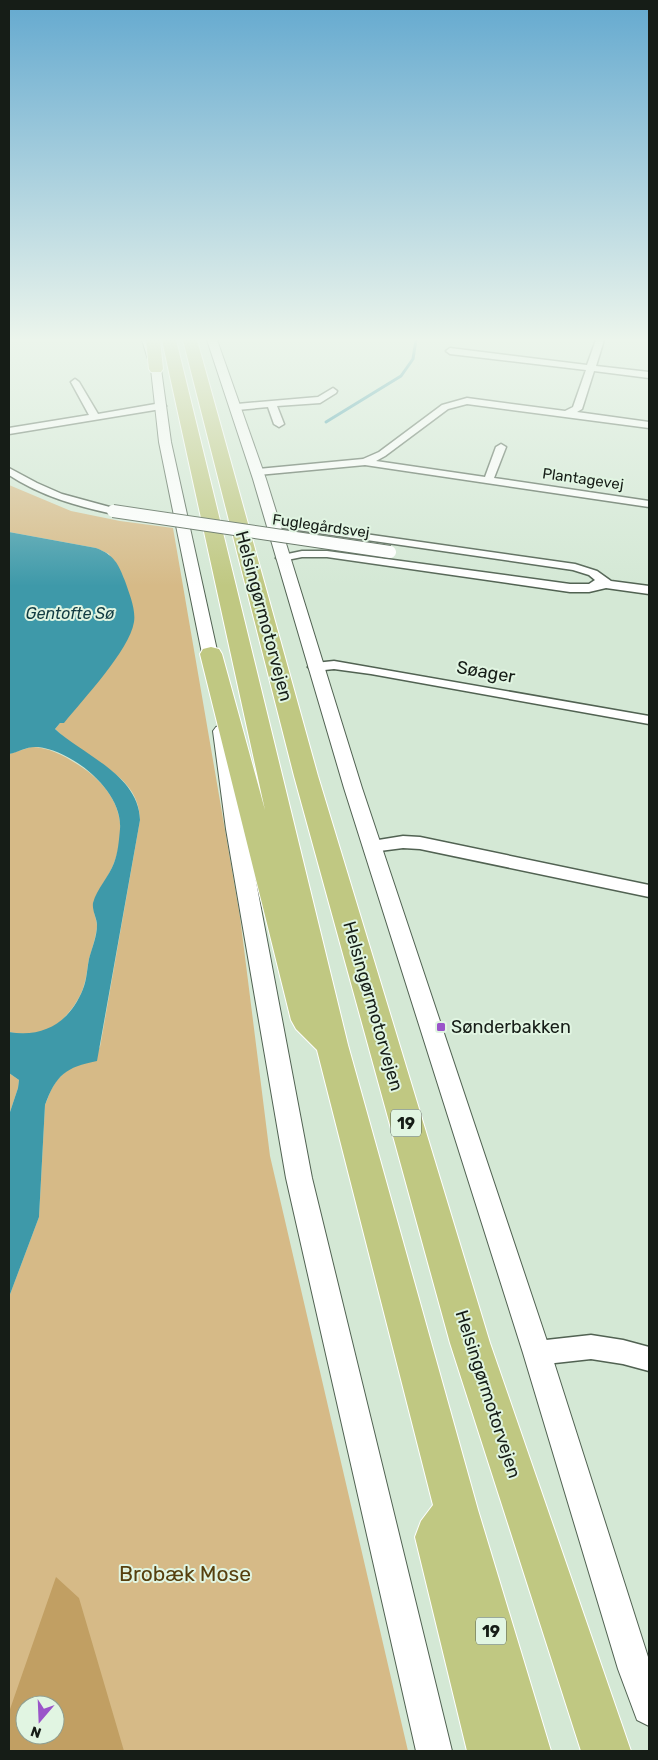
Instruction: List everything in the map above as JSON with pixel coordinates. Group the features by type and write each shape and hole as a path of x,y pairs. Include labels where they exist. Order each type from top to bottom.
{"highway":[{"name":"Helsingørmotorvejen","path":"188,422 332,1045 456,1510 526,1751"},
{"name":"Helsingørmotorvejen","path":"222,422 244,480 306,776 470,1342 606,1751"},
{"path":"225,422 235,481 244,480"},
{"path":"212,654 307,1020 332,1045"},
{"path":"456,1510 437,1537 492,1751"}],"street":[{"path":"9,431 63,422"},
{"path":"163,422 165,442 175,495 212,654 236,829 299,1178 434,1751"},
{"path":"238,422 244,480 274,524 282,558 372,846 537,1353 635,1670 649,1708"},
{"path":"244,480 365,462 382,454 425,422"},
{"path":"630,422 649,425"},
{"path":"488,481 501,447"},
{"name":"Plantagevej","path":"365,462 649,504"},
{"name":"Fuglegårdsvej","path":"9,470 41,490 77,503 113,511 649,590"},
{"name":"Fuglegårdsvej","path":"274,524 575,567 593,573 607,584"},
{"name":"Fuglegårdsvej","path":"282,558 302,554 327,554 570,588 589,588 607,584"},
{"name":"Søager","path":"316,667 334,665 371,670 649,720"},
{"path":"372,846 403,842 420,843 649,891"},
{"path":"537,1353 591,1347 623,1352 649,1360"}],"green space":[{"name":"Brobæk Mose","path":"9,485 71,511 120,521 173,528 240,917 270,1156 408,1751 9,1751 9,1297 39,1217 45,1105 57,1080 68,1069 81,1064 100,1047 140,820 138,805 132,792 124,782 69,742 55,729 60,723 64,722 117,656 134,621 109,554 96,548 9,532"},
{"path":"31,747 43,748 61,755 90,773 101,783 116,806 120,819 121,833 114,863 94,904 97,923 82,992 74,1006 56,1025 43,1032 26,1034 9,1032 9,754"},
{"path":"9,1073 19,1080 9,1115"}],"shaded area":[{"path":"56,1577 79,1598 124,1751 9,1751 9,1712"}],"water":[{"name":"Gentofte Sø","path":"9,532 96,548 115,560 120,569 134,612 134,622 130,634 105,674 64,723 60,723 55,729 108,767 120,778 130,790 137,804 140,820 97,1061 77,1066 58,1079 45,1105 39,1217 9,1297 9,1115 19,1080 9,1073 9,1032 22,1033 44,1030 63,1019 78,1001 86,978 96,933 97,922 93,903 97,892 114,863 120,829 119,815 105,787 80,765 52,750 38,747 27,748 9,754"}],"place":[{"name":"Sønderbakken","path":"441,1027"}]}
